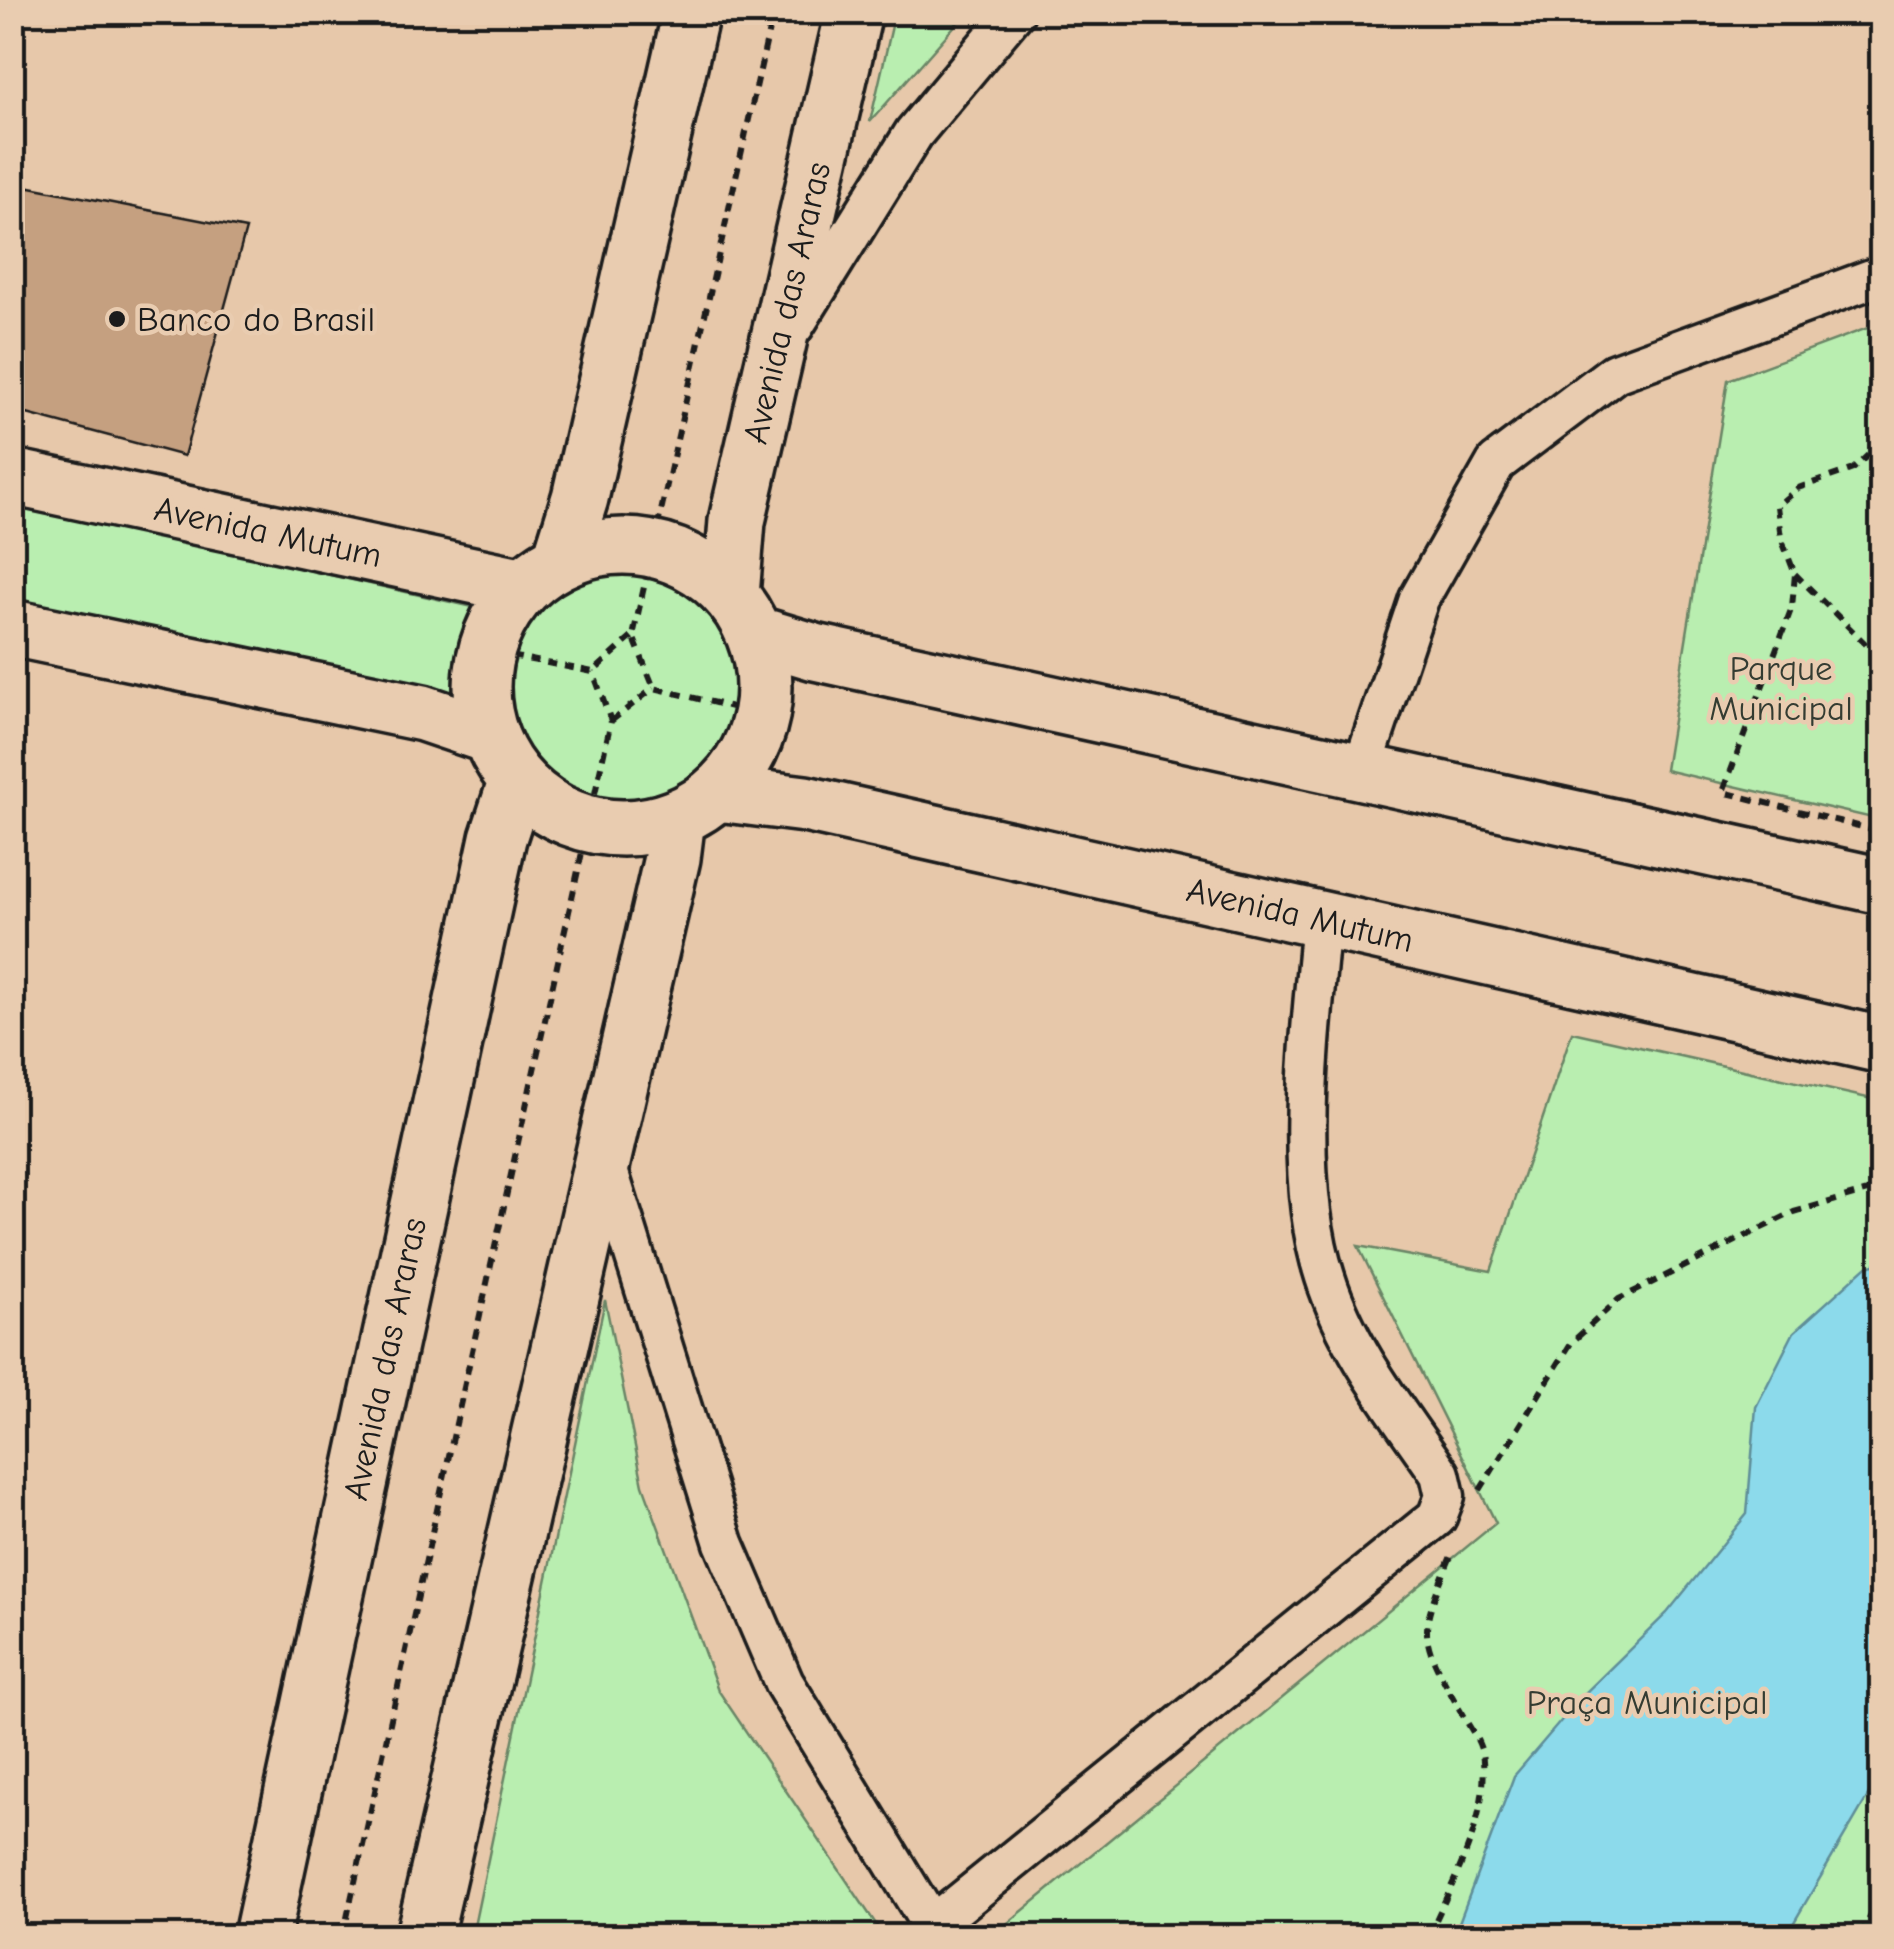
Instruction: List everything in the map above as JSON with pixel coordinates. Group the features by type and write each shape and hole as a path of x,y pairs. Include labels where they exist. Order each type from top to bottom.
{"street":[{"path":"516,783 488,735 480,696 484,656 498,618 542,573 580,498 691,12"},
{"name":"Avenida das Araras","path":"698,806 745,760 761,719 765,676 743,615 737,521 854,12"},
{"path":"774,358 914,133 1016,12"},
{"path":"1361,772 1419,599 1496,463 1616,373 1882,275"},
{"name":"Avenida Mutum","path":"12,476 542,573"},
{"path":"542,573 606,547 652,549 695,566 743,615 814,652 1882,886"},
{"path":"12,628 424,713 488,735"},
{"name":"Avenida Mutum","path":"516,783 564,816 620,829 698,806 804,804 1882,1046"},
{"name":"Avenida das Araras","path":"262,1936 498,838 516,783"},
{"path":"424,1936 672,858 698,806"},
{"path":"603,1155 724,1543 784,1684 930,1931 1437,1517 1445,1496 1440,1474 1360,1358 1324,1276 1308,1186 1308,1068 1321,919"}],"path":[{"path":"654,688 634,636 773,12"},
{"path":"1882,442 1853,468 1798,488 1777,506 1781,538 1796,574 1882,660"},
{"path":"1796,574 1792,608 1722,792 1882,832"},
{"path":"593,672 634,636"},
{"path":"512,656 593,672"},
{"path":"343,1936 611,721 593,672"},
{"path":"654,688 736,708"},
{"path":"611,721 654,688"},
{"path":"1472,1503 1571,1343 1620,1299 1794,1212 1882,1188"},
{"path":"1429,1936 1475,1825 1484,1788 1481,1750 1426,1648 1426,1617 1452,1552"},
{"path":"1861,1936 1882,1892"}],"green space":[{"path":"895,13 966,13 870,122"},
{"name":"Parque Municipal","path":"1882,323 1881,820 1665,770 1728,380"},
{"path":"13,504 473,607 456,655 453,706 13,608"},
{"path":"623,571 667,580 705,605 730,643 739,687 730,731 705,769 667,794 623,803 579,794 541,769 516,731 507,687 516,643 541,605 579,580"},
{"name":"Praça Municipal","path":"1572,1032 1881,1101 1881,1936 992,1936 1496,1523 1358,1246 1491,1271"},
{"path":"605,1300 643,1485 718,1690 884,1936 472,1936"}],"water":[{"path":"1881,1262 1881,1774 1786,1936 1454,1936 1514,1776 1584,1694 1667,1613 1747,1514 1756,1407 1794,1332 1867,1266"}],"building":[{"name":"Banco do Brasil","path":"20,185 246,229 184,456 12,410 12,225"}],"place":[{"name":"Banco do Brasil","path":"117,319"}]}
